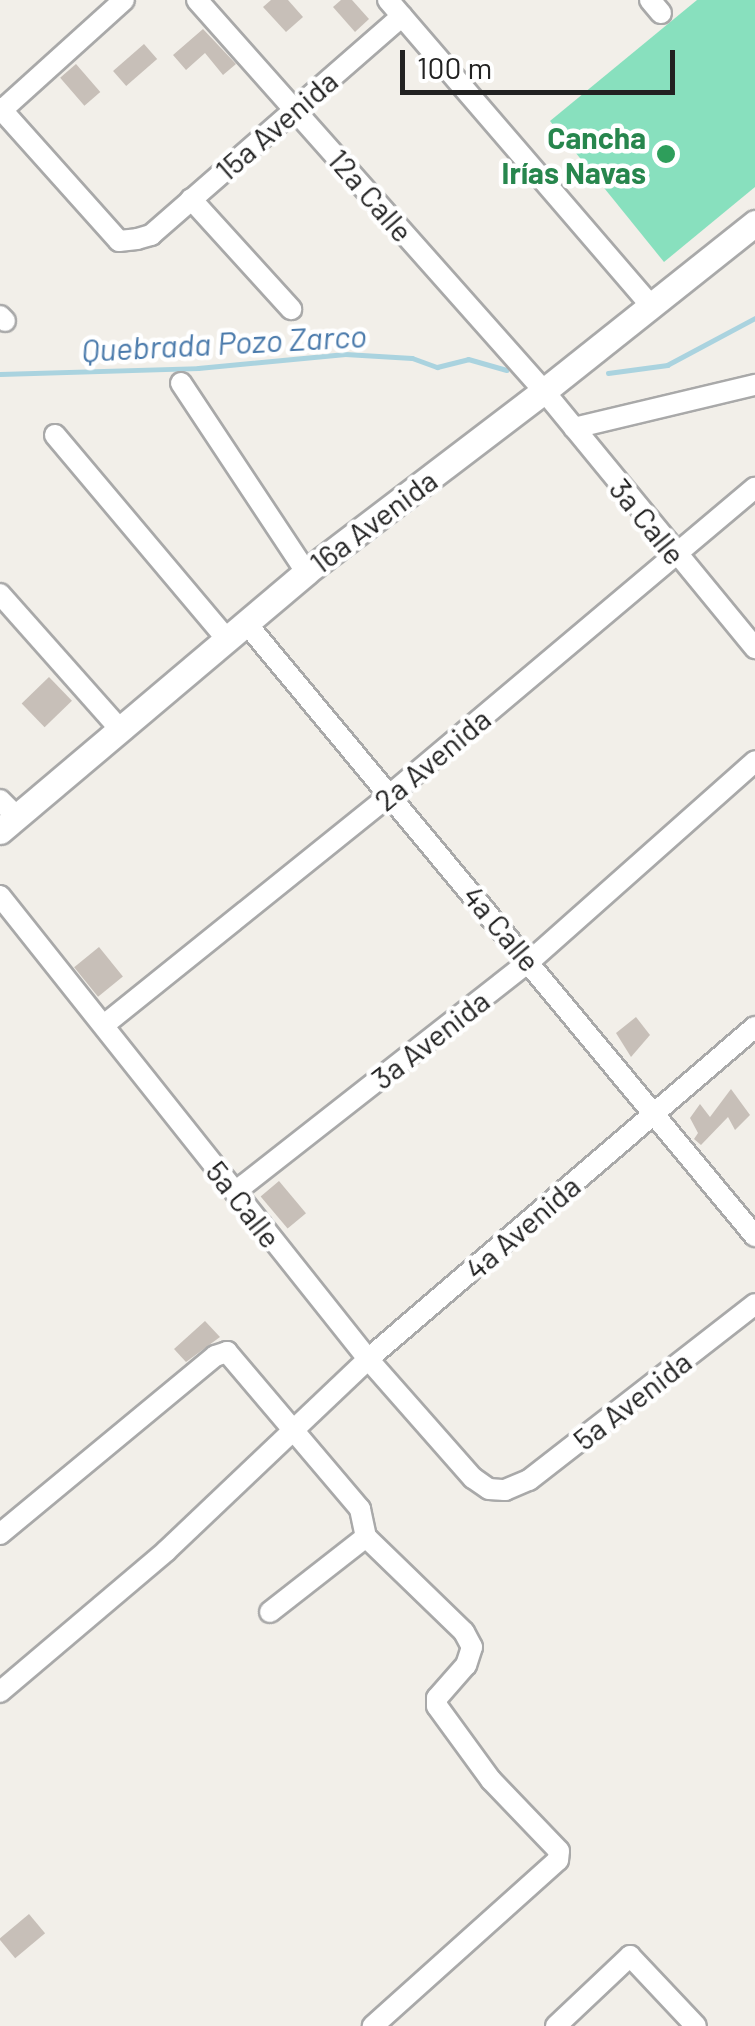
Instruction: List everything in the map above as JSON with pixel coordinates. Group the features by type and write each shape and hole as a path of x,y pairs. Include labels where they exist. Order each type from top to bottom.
{"street":[{"path":"1,110 124,0"},
{"name":"12a Calle","path":"197,0 544,392"},
{"path":"395,8 650,305"},
{"name":"15a Avenida","path":"1,110 120,241 151,234 294,108 395,8"},
{"path":"192,199 291,308"},
{"name":"16a Avenida","path":"6,816 120,729 306,572 544,392 755,223"},
{"path":"181,383 306,572"},
{"path":"574,428 755,385"},
{"name":"3a Calle","path":"544,392 755,648"},
{"name":"4a Calle","path":"55,435 390,794 755,1236"},
{"name":"2a Avenida","path":"104,1025 390,794 755,488"},
{"path":"0,594 120,729"},
{"name":"3a Avenida","path":"235,1192 530,962 755,761"},
{"name":"5a Calle","path":"0,896 368,1359 473,1478 489,1489 505,1490"},
{"name":"4a Avenida","path":"0,1692 166,1551 368,1359 755,1028"},
{"name":"5a Avenida","path":"505,1490 529,1480 755,1304"},
{"path":"0,1534 215,1356 227,1352 360,1509 366,1538 464,1632 472,1647 466,1664 437,1698 437,1706 491,1780 558,1851 558,1860 373,2026"},
{"path":"270,1612 366,1538"},
{"path":"556,2026 630,1956 696,2026"}],"green space":[{"name":"Cancha Irías Navas","path":"697,0 755,0 755,187 664,262 550,121"}],"building":[{"path":"271,0 288,0 303,17 286,32 263,7"},
{"path":"341,0 352,0 369,19 355,32 333,7"},
{"path":"203,29 236,64 223,75 205,53 186,70 173,55"},
{"path":"144,44 157,59 126,86 113,71"},
{"path":"76,64 100,92 84,106 60,78"},
{"path":"49,677 72,701 45,727 22,703"},
{"path":"99,947 123,977 98,997 74,967"},
{"path":"636,1017 650,1035 631,1057 616,1033"},
{"path":"731,1089 750,1115 735,1130 728,1117 701,1145 694,1139 698,1133 690,1118 700,1104 710,1117"},
{"path":"279,1181 306,1213 288,1229 261,1196"},
{"path":"205,1321 220,1337 186,1362 174,1349"},
{"path":"29,1914 45,1933 15,1958 0,1938"}],"waterway":[{"name":"Quebrada Pozo Zarco","path":"608,373 667,365 755,318"},
{"name":"Quebrada Pozo Zarco","path":"0,374 198,368 345,354 412,358 437,367 468,359 506,370"}],"place":[{"name":"Cancha Irías Navas","path":"666,154"}]}
